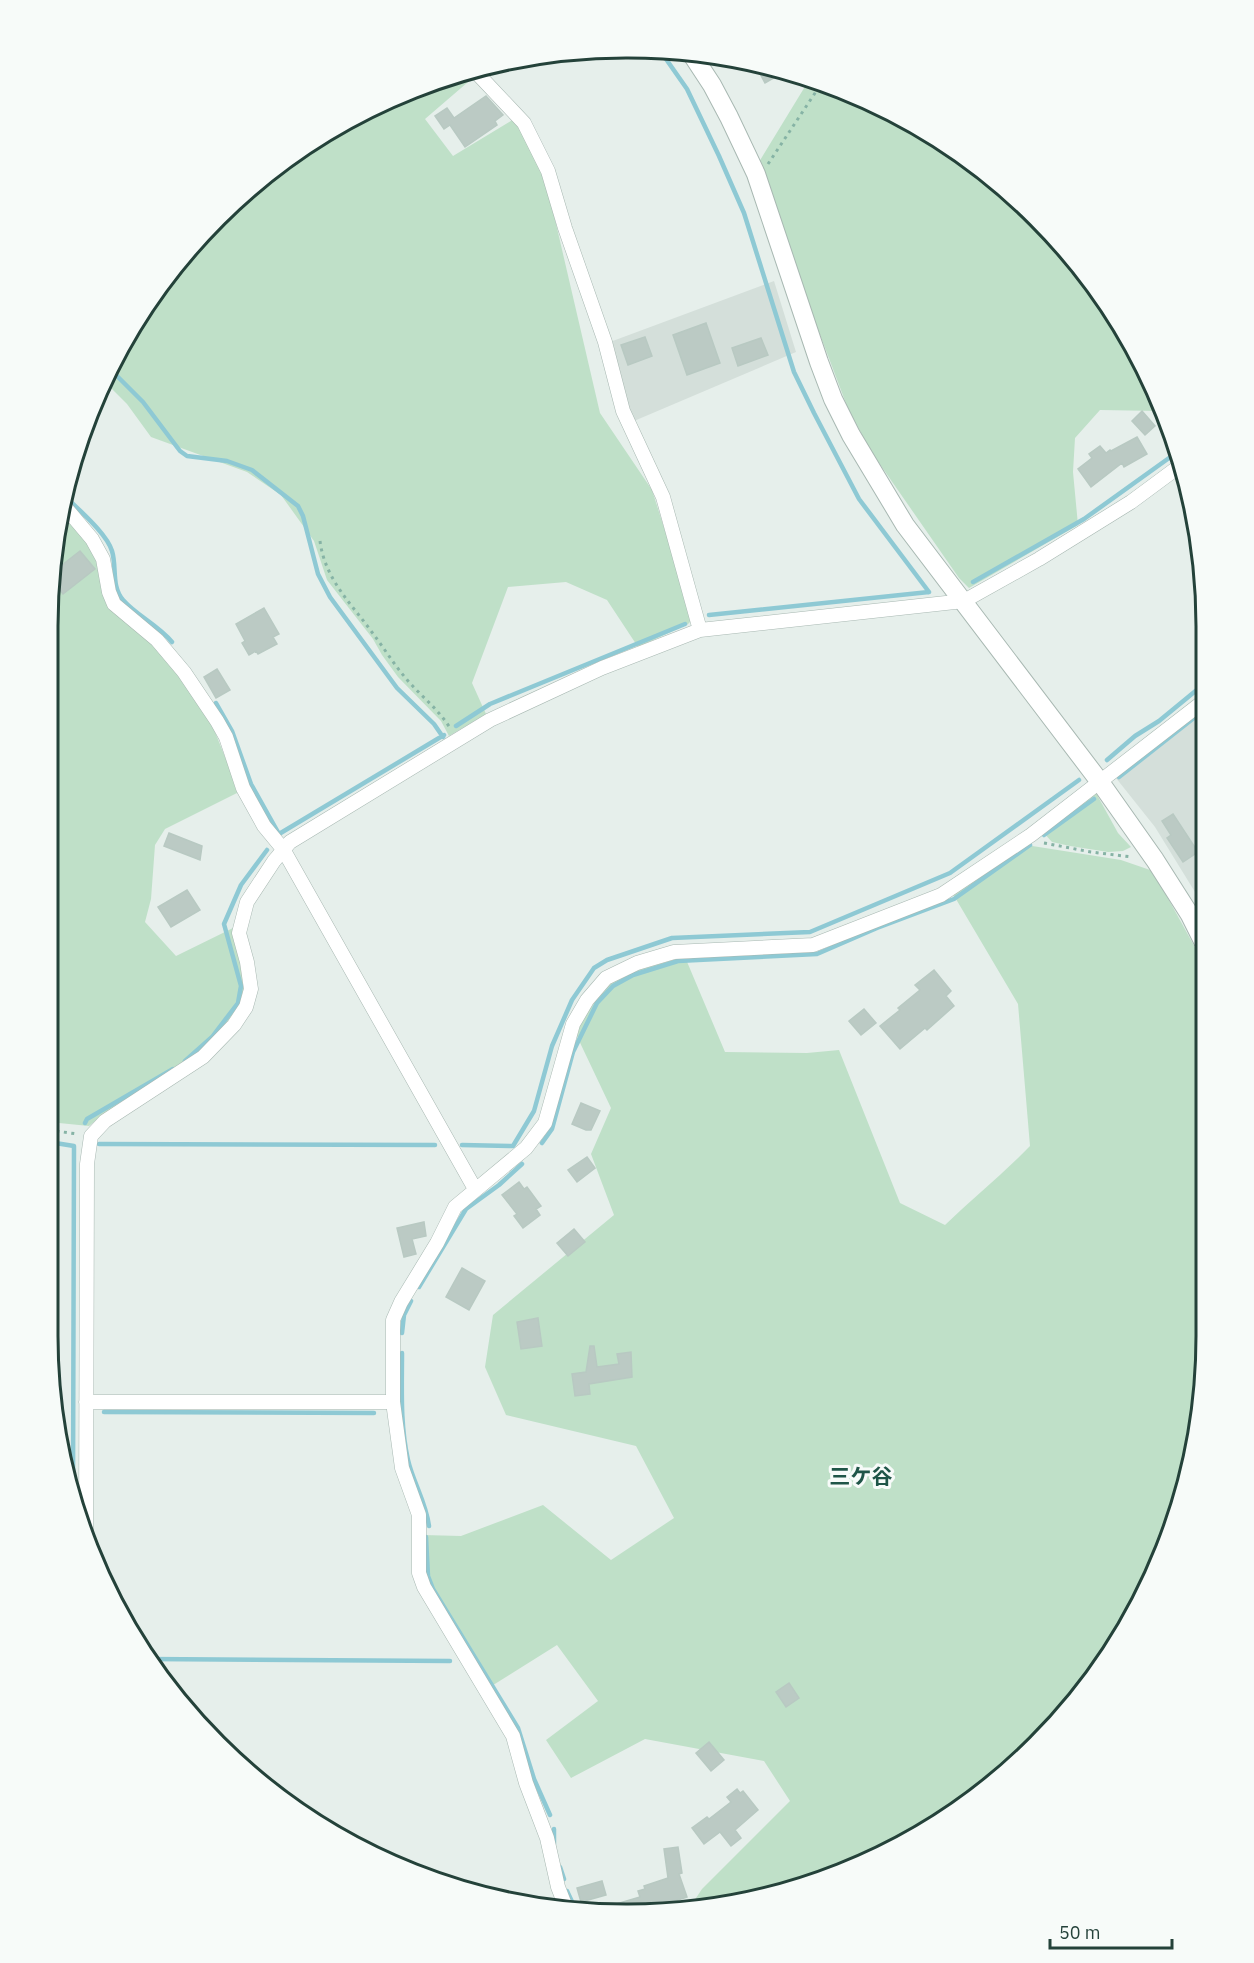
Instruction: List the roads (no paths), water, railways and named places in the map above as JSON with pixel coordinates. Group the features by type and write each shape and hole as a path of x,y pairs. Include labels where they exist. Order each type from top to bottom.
{"street":[{"path":"697,63 729,117 756,174 791,285 833,399 851,435 905,525 1100,782 1155,860 1196,927"},
{"path":"481,78 524,123 548,171 565,228 605,342 623,411 663,497 700,630"},
{"path":"86,1509 87,1164 91,1136 105,1121 203,1057 234,1025 246,1007 251,989 239,933 247,902 290,842 490,720 602,668 700,630 964,601 1131,502 1173,471"},
{"path":"70,513 92,539 103,559 109,592 114,604 157,640 184,672 218,721 226,736 243,788 264,825 283,849 475,1189"},
{"path":"563,1901 513,1736 424,1587 419,1574 419,1515 402,1467 393,1402 393,1320 401,1302 437,1243 455,1207 526,1148 544,1123 573,1024 587,1000 606,978 637,963 675,952 813,945 941,895 1031,835 1196,707"},
{"path":"86,1402 393,1402"}],"waterway":[{"path":"667,60 687,89 744,213 794,372 814,413 859,499 929,592"},
{"path":"117,376 143,402 180,451 187,456 227,461 252,470 298,506 303,516 318,574 330,597 397,688 434,724 443,737"},
{"path":"973,582 1084,519 1169,458"},
{"path":"72,503 109,544 119,595 172,642"},
{"path":"709,615 929,592"},
{"path":"456,726 490,704 685,624"},
{"path":"1107,760 1196,691"},
{"path":"216,703 232,731 251,784 279,834 444,735"},
{"path":"1119,777 1196,716"},
{"path":"462,1145 513,1146 534,1111 552,1046 572,1000 594,968 607,960 672,938 810,932 950,873 1079,780"},
{"path":"1044,835 1094,799"},
{"path":"542,1143 552,1129 573,1052 597,1003 613,986 633,975 678,961 817,954 954,899 1030,845"},
{"path":"185,1061 212,1037 238,1003 241,986 224,924 241,885 267,850"},
{"path":"85,1123 87,1119 173,1069"},
{"path":"58,1143 74,1146 73,1463"},
{"path":"99,1144 435,1145"},
{"path":"419,1287 466,1209 499,1185 522,1164"},
{"path":"402,1333 404,1315 411,1301"},
{"path":"402,1353 405,1447 429,1526"},
{"path":"104,1412 374,1413"},
{"path":"426,1537 428,1576 433,1589 518,1728 534,1779 550,1815"},
{"path":"159,1659 450,1661"},
{"path":"554,1829 554,1844"},
{"path":"560,1867 564,1879"},
{"path":"567,1891 572,1902"}],"district":[{"name":"三ケ谷","path":"861,1477"}]}
